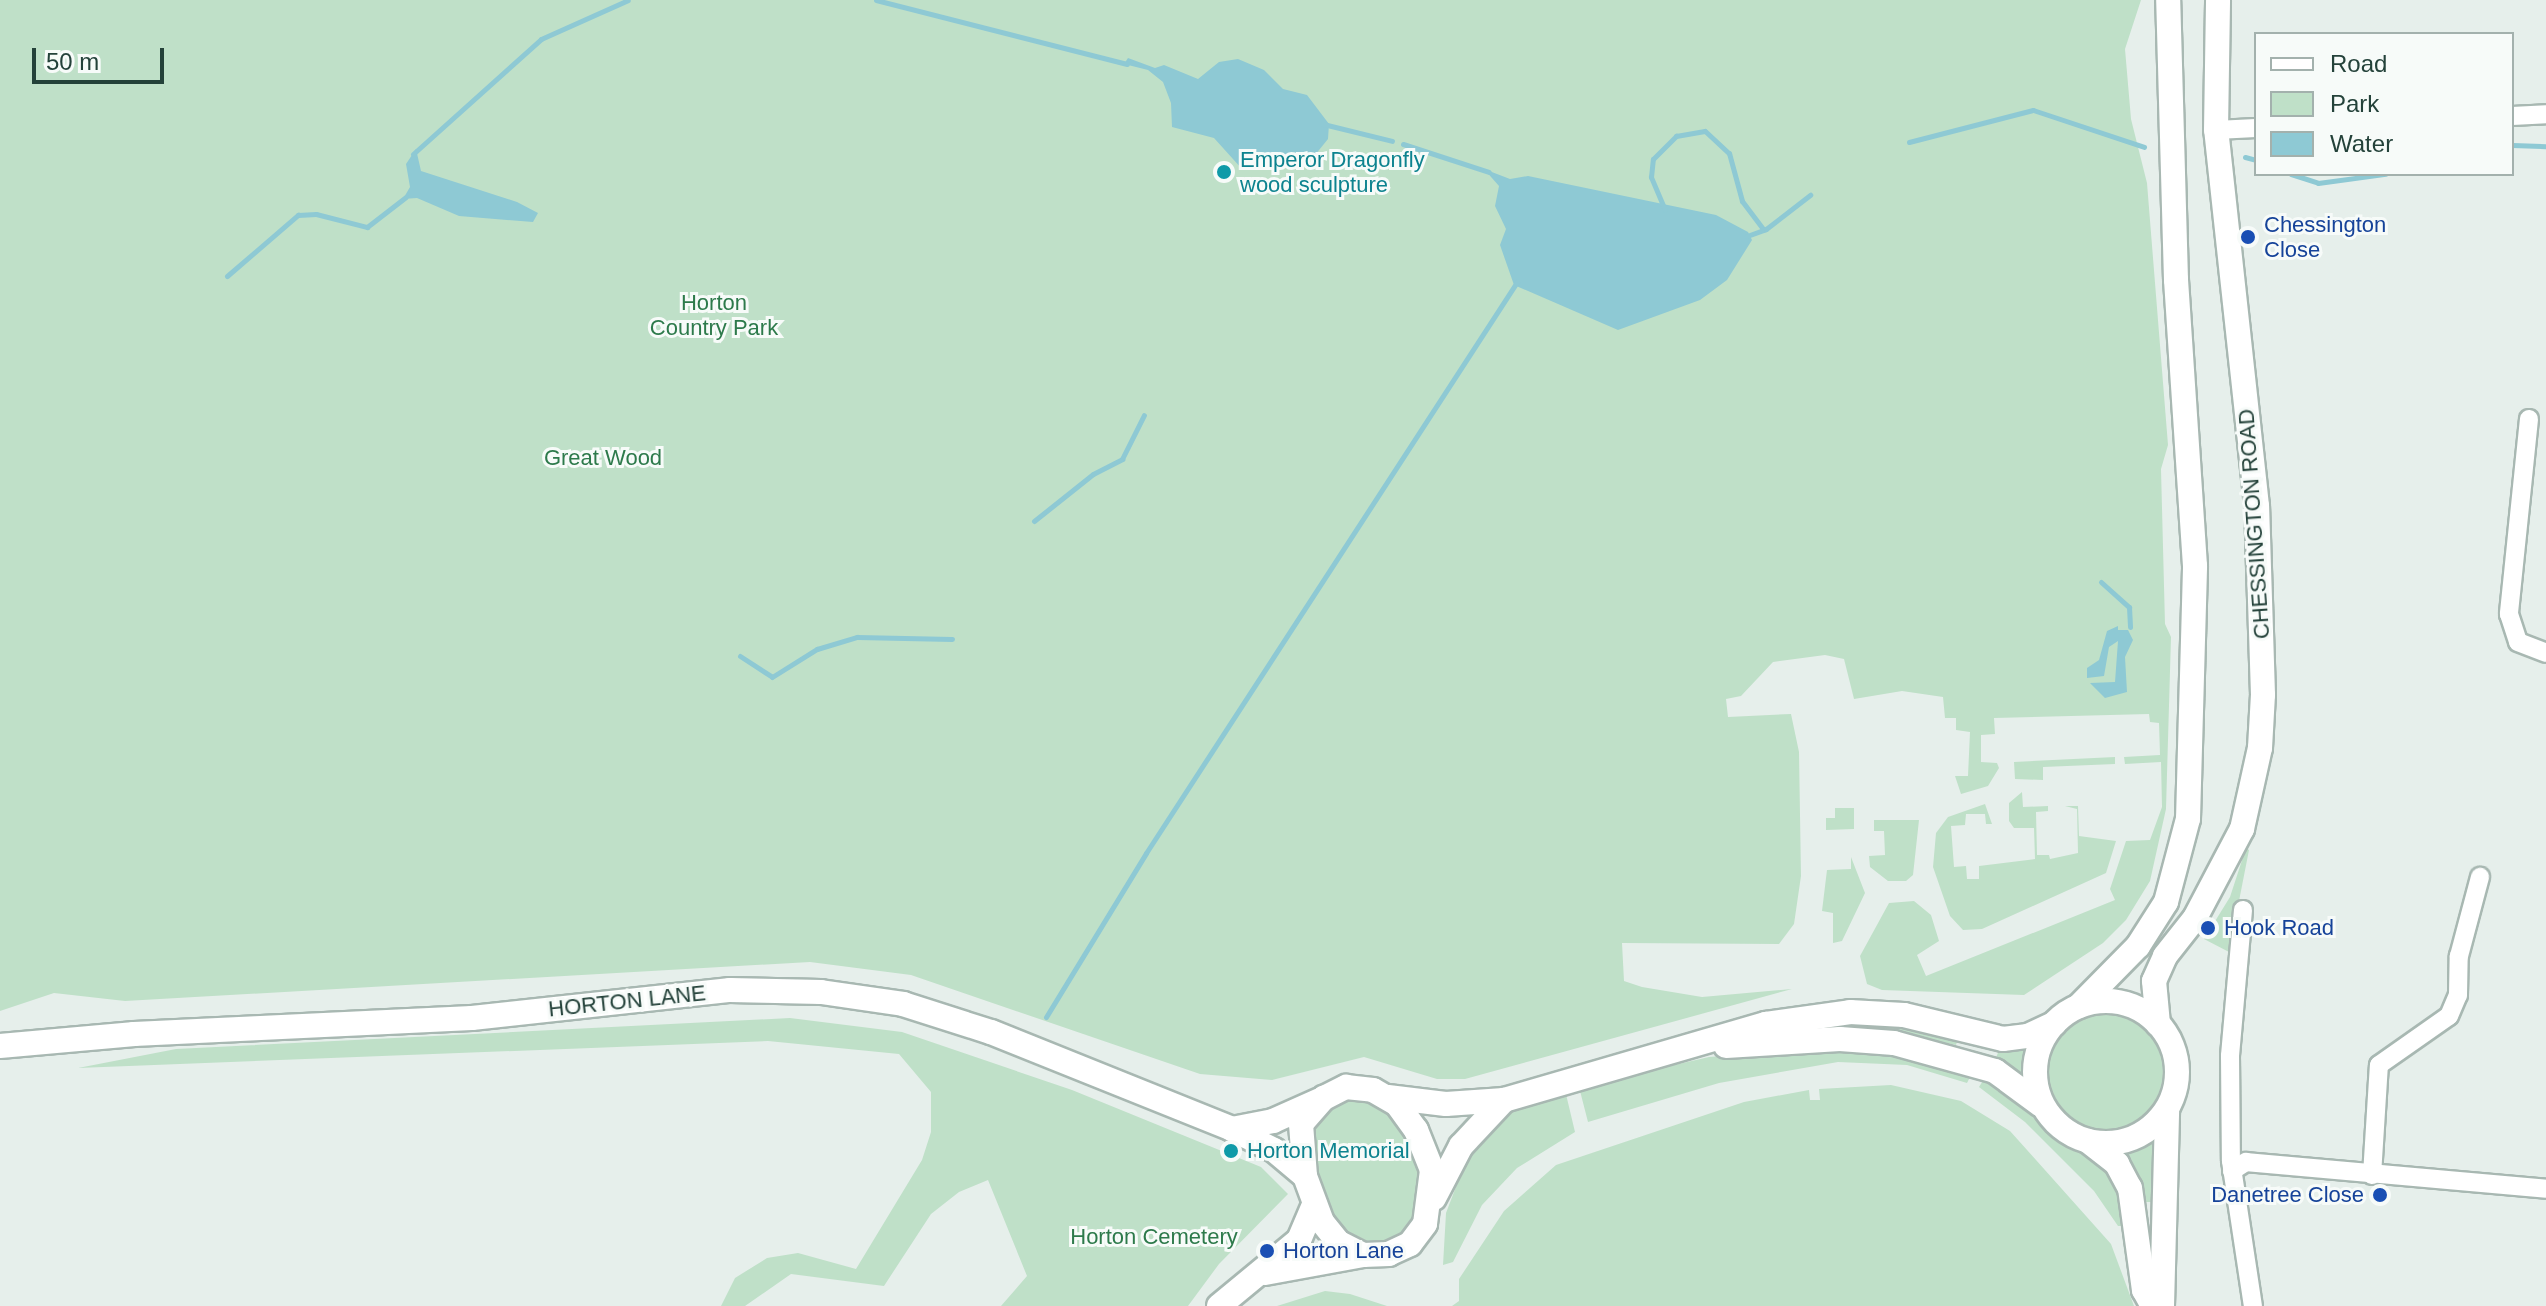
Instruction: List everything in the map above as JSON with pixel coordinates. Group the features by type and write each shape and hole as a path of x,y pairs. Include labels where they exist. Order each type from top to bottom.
{"main road":[{"path":"1232,1129 1273,1121 1352,1087 1388,1097 1446,1104 1504,1100 1774,1022 1850,1012 1904,1015 2003,1039 2028,1036 2054,1024 2079,1006 2138,946 2166,902 2188,819 2195,566 2172,207 2168,0"},
{"name":"CHESSINGTON ROAD","path":"2162,1306 2167,1110 2177,1066 2158,1024 2154,981 2242,829 2261,721 2257,506 2216,130 2218,0"},
{"name":"HORTON LANE","path":"0,1046 134,1034 472,1018 730,990 821,992 903,1004 991,1032 1232,1129 1274,1150 1305,1176"},
{"path":"2079,1006 2121,1003 2158,1024"},
{"path":"2052,1119 2036,1092 2032,1064 2054,1024"},
{"path":"1684,1050 1840,1039 1894,1043 1995,1071 2025,1088 2052,1119 2088,1141 2117,1164 2130,1188 2144,1290 2153,1306"},
{"path":"1388,1097 1407,1116 1426,1152 1434,1183 1431,1205"},
{"path":"1324,1098 1301,1124 1305,1176 1314,1204 1333,1238 1363,1255"},
{"path":"1265,1273 1363,1255 1389,1254 1410,1244 1461,1146 1504,1100"},
{"path":"2088,1141 2133,1139 2167,1110"},
{"path":"1219,1306 1265,1273 1301,1238 1314,1204"}],"street":[{"path":"2514,116 2546,114"},
{"path":"2216,130 2254,128"},
{"path":"2529,419 2509,614 2518,642 2537,651"},
{"path":"2372,1175 2379,1065 2449,1016 2458,995 2461,948 2480,877"},
{"path":"2233,1306 2253,1304 2232,1171 2230,1056 2243,910"},
{"path":"2232,1171 2246,1162 2546,1189"}],"green space":[{"path":"0,0 2141,0 2125,49 2131,119 2147,183 2168,445 2161,469 2165,624 2171,637 2166,809 2150,881 2126,920 2103,943 2024,995 1882,990 1867,984 1860,956 1889,903 1914,901 1931,915 1939,941 1917,955 1926,976 2115,900 2110,889 2126,841 2150,840 2162,807 2161,762 2125,764 2124,757 2160,755 2159,723 2150,722 2149,714 1994,718 1995,734 1981,735 1981,762 1997,763 1999,768 1988,786 1961,794 1955,776 1968,776 1970,732 1956,730 1956,718 1945,718 1943,697 1902,691 1854,699 1844,659 1825,655 1773,662 1741,696 1726,699 1728,717 1791,714 1799,752 1801,876 1794,924 1779,944 1622,943 1624,981 1642,987 1702,997 1792,989 1465,1079 1437,1079 1364,1057 1272,1080 1200,1074 911,975 810,962 125,1001 54,993 0,1011"},
{"path":"2115,757 2115,764 2043,767 2043,780 2015,779 2014,762"},
{"path":"2022,792 2023,807 2048,806 2048,811 2036,812 2037,855 2049,855 2050,859 2078,853 2077,809 2065,806 2078,806 2079,836 2116,841 2106,873 1982,929 1963,930 1950,916 1933,867 1936,833 1948,817 1985,804 1992,824 1986,824 1985,814 1966,814 1965,825 1951,826 1954,867 1966,866 1967,879 1979,879 1979,866 2035,859 2034,828 2014,828 2009,821 2009,803"},
{"path":"1835,808 1854,808 1854,829 1826,830 1826,818 1835,818"},
{"path":"1874,820 1919,820 1913,875 1906,881 1888,881 1870,867 1869,856 1885,855 1884,831 1874,831"},
{"path":"2246,848 2249,850 2229,952 2204,939 2230,897"},
{"path":"1851,857 1865,893 1842,941 1833,943 1833,913 1822,911 1827,870 1851,869"},
{"path":"2105,1014 2127,1019 2146,1031 2158,1050 2163,1072 2158,1094 2146,1113 2127,1125 2105,1130 2083,1125 2064,1113 2052,1094 2047,1072 2052,1050 2064,1031 2083,1019"},
{"name":"Horton Cemetery","path":"790,1018 902,1032 1072,1090 1261,1167 1288,1194 1219,1264 1188,1306 1001,1306 1027,1276 988,1180 959,1192 931,1214 884,1286 791,1274 745,1306 721,1306 735,1278 767,1258 798,1253 856,1269 922,1160 931,1132 931,1092 899,1054 768,1041 78,1068 176,1049"},
{"path":"1889,1022 1959,1035 1956,1045 1897,1032 1797,1030 1796,1026"},
{"path":"1860,1046 1972,1073 1967,1083 1907,1065 1838,1062 1719,1083 1588,1122 1579,1087 1709,1057"},
{"path":"2000,1048 2026,1048 2023,1076 1995,1060"},
{"path":"1984,1079 2015,1098 2057,1142 2098,1159 2118,1181 2125,1226 2118,1226 2094,1191 2025,1122 1979,1087"},
{"path":"1891,1085 1961,1101 2010,1131 2111,1244 2134,1306 1452,1306 1459,1301 1459,1279 1504,1211 1556,1165 1744,1102 1809,1090 1810,1100 1820,1100 1819,1089"},
{"path":"1565,1090 1575,1132 1517,1168 1482,1205 1453,1262 1443,1265 1446,1213 1470,1150 1489,1128 1516,1107"},
{"path":"1362,1099 1381,1104 1401,1123 1420,1173 1416,1226 1389,1244 1358,1241 1340,1227 1316,1173 1312,1139 1319,1120 1341,1102"},
{"path":"2154,1142 2154,1202 2142,1202 2125,1155"},
{"path":"1325,1291 1350,1294 1387,1306 1277,1306"}],"water":[{"path":"1128,58 1155,68 1164,65 1198,79 1219,62 1238,59 1264,70 1283,89 1307,95 1329,124 1328,139 1315,155 1293,166 1242,169 1214,138 1172,127 1171,103 1163,82 1148,70 1124,64"},
{"path":"416,149 421,171 517,202 538,213 533,222 459,216 417,198 403,199 410,187 406,164"},
{"path":"1484,169 1510,179 1528,176 1716,215 1748,232 1752,240 1727,280 1700,300 1618,330 1514,285 1500,245 1506,229 1495,206 1499,186"},
{"path":"2118,626 2118,630 2128,630 2133,640 2125,657 2127,692 2105,698 2090,683 2115,682 2118,641 2109,647 2104,676 2087,678 2087,668 2099,660 2107,631"}],"waterway":[{"path":"413,154 541,39 628,0"},
{"path":"876,0 1127,64"},
{"path":"1909,142 2033,110 2144,147"},
{"path":"1323,124 1392,141"},
{"path":"1665,210 1651,177 1653,159 1676,136 1705,131 1729,153 1742,201 1764,230"},
{"path":"1403,144 1489,172"},
{"path":"2514,145 2546,146"},
{"path":"2245,157 2254,159"},
{"path":"2297,176 2318,183 2370,176"},
{"path":"1747,236 1766,229 1810,195"},
{"path":"227,276 298,215 316,214 367,227 406,197"},
{"path":"1046,1017 1146,853 1517,282"},
{"path":"1034,521 1093,474 1122,459 1144,415"},
{"path":"2101,582 2129,607 2130,627"},
{"path":"740,656 772,677 817,649 857,637 952,639"}],"place":[{"name":"Emperor Dragonfly wood sculpture","path":"1224,172"},
{"name":"Chessington Close","path":"2248,237"},
{"name":"Hook Road","path":"2208,928"},
{"name":"Horton Memorial","path":"1231,1151"},
{"name":"Danetree Close","path":"2380,1195"},
{"name":"Horton Lane","path":"1267,1251"}],"park label":[{"name":"Horton Country Park","path":"714,314"},
{"name":"Great Wood","path":"603,458"}]}
